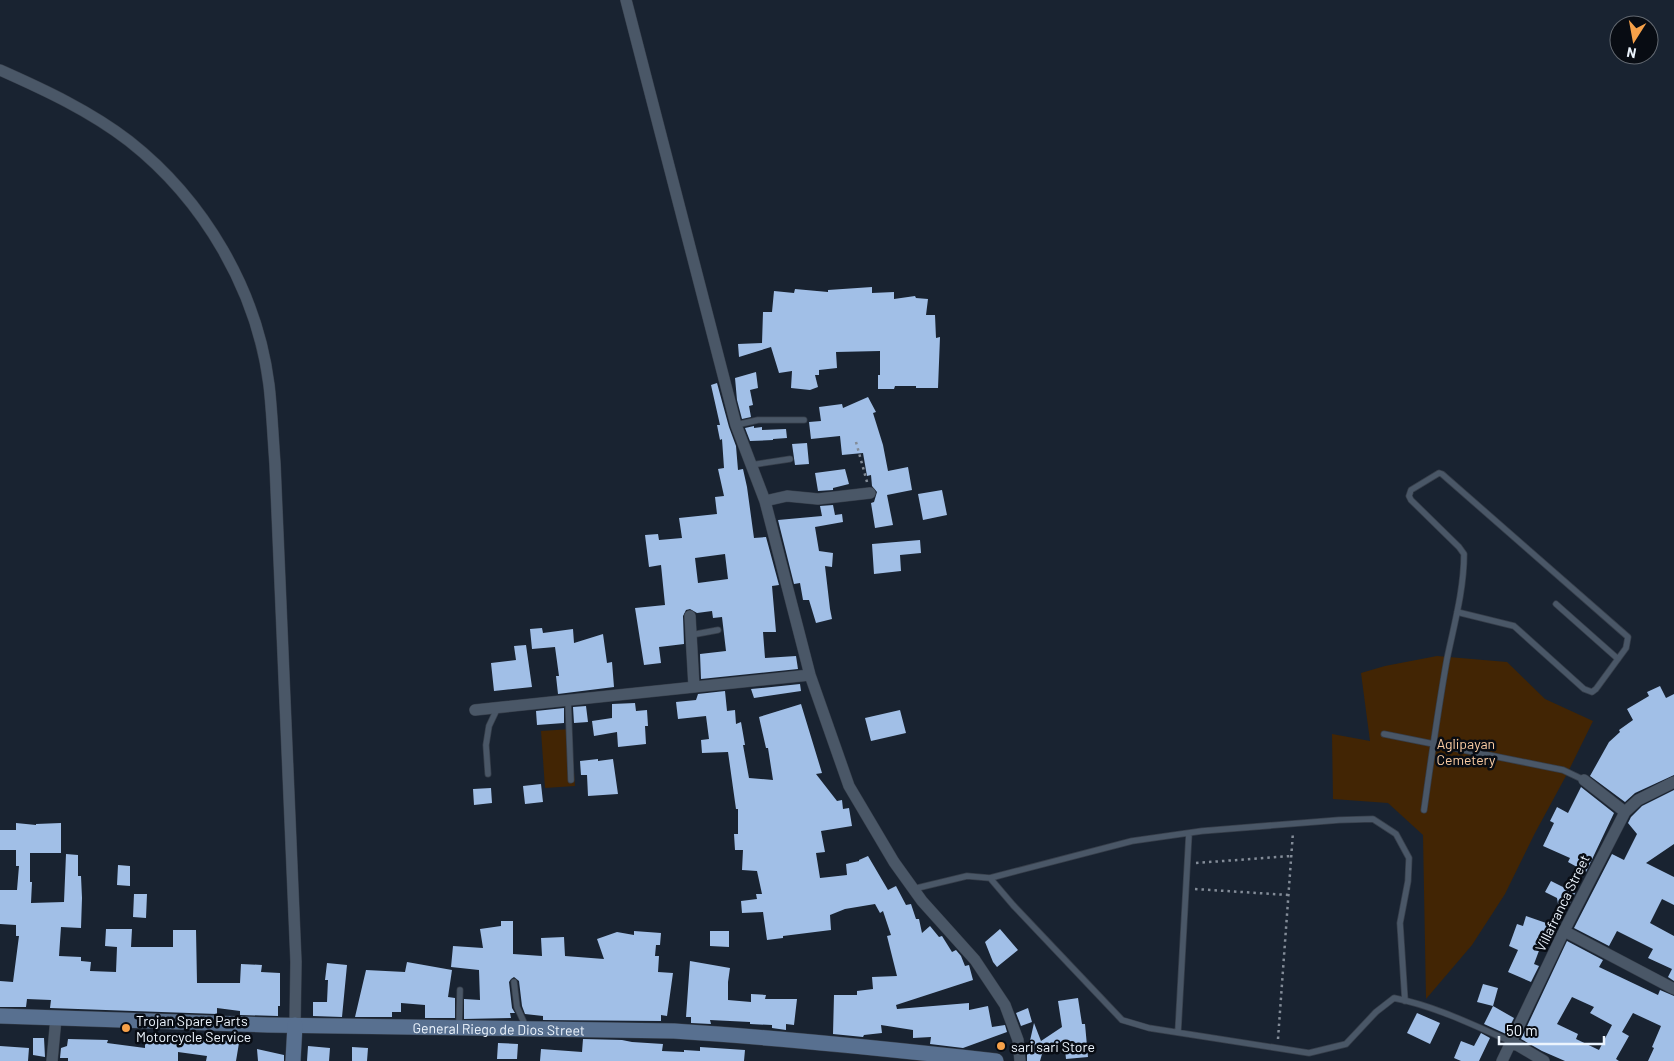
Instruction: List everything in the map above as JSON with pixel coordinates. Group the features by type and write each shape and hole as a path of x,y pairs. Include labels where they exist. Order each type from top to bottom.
{"street":[{"path":"626,0 736,425 765,502 810,675 849,786 894,862 913,889 975,960 1005,1005 1018,1040 1020,1061"},
{"path":"0,70 87,112 128,140 161,167 215,234 234,270 250,310 263,353 269,384 274,456 296,962 293,1061"},
{"path":"765,502 787,496 818,499 870,493"},
{"path":"690,616 694,687"},
{"path":"475,710 810,675"},
{"path":"1584,780 1625,812"},
{"name":"Villafranca Street","path":"1502,1061 1564,931 1625,812 1638,800 1674,782"},
{"path":"1564,931 1674,989"},
{"name":"General Riego de Dios Street","path":"0,1016 295,1025 674,1031 739,1035 996,1061"},
{"path":"52,1061 56,1018"},
{"path":"1512,1042 1544,1061"}],"lane":[{"path":"736,425 758,420 804,420"},
{"path":"751,466 790,459"},
{"path":"1424,810 1447,660 1457,612 1464,554 1411,500 1409,496 1411,490 1439,473 1448,478 1628,637 1626,648 1592,692 1584,689 1514,626 1457,612"},
{"path":"1556,604 1618,659"},
{"path":"691,635 718,630"},
{"path":"568,700 572,780"},
{"path":"488,774 486,745 489,726 498,707"},
{"path":"1384,734 1563,770 1584,780"},
{"path":"913,889 967,876 990,878 1132,841 1189,833 1294,823 1373,819 1396,834 1409,858 1408,881 1400,923 1405,1000"},
{"path":"1178,1032 1189,833"},
{"path":"990,878 1012,905 1122,1020 1149,1028 1310,1053 1346,1044 1376,1012 1394,998 1448,1014 1512,1042"},
{"path":"514,982 517,1007 527,1029"},
{"path":"459,1028 460,990"}],"path":[{"path":"856,442 870,493"},
{"path":"1277,1048 1294,823"},
{"path":"1187,863 1292,856"},
{"path":"1186,888 1288,895"}],"green space":[{"name":"Aglipayan Cemetery","path":"1437,656 1507,662 1545,699 1593,721 1505,894 1472,945 1426,999 1423,835 1388,803 1333,799 1332,734 1370,741 1361,673 1385,666"},
{"path":"571,729 575,786 545,788 541,731"}],"building":[{"path":"872,287 872,293 894,292 894,299 915,296 916,298 928,299 926,315 935,315 936,338 940,337 938,388 895,386 894,389 878,389 880,351 836,352 837,368 819,370 819,375 815,375 818,387 810,390 791,388 792,371 779,373 771,347 739,357 738,344 762,343 763,312 772,312 774,291 794,293 795,289 828,292 828,290"},
{"path":"756,372 758,388 750,390 753,405 749,406 751,417 742,419 737,400 735,378"},
{"path":"717,383 736,446 738,470 743,469 754,538 766,537 779,585 772,586 776,632 763,632 765,658 796,656 798,669 701,679 700,654 726,651 722,617 713,618 712,611 697,613 690,609 686,610 683,616 684,644 659,647 661,663 644,665 635,608 665,605 661,565 649,567 645,535 658,534 659,540 682,538 679,518 717,514 715,497 724,496 718,469 724,468 722,439 720,440 717,425 720,425 711,385","holes":["725,554 728,579 698,583 695,558"]},
{"path":"868,397 876,412 873,413 883,445 888,471 908,467 912,490 887,495 893,525 875,528 871,503 874,502 877,492 872,486 871,475 867,476 863,453 842,455 840,436 811,439 809,422 821,421 819,407 842,404 843,408"},
{"path":"754,426 754,428 762,427 762,430 786,429 787,438 750,441 745,428"},
{"path":"807,443 809,464 795,465 792,444"},
{"path":"845,469 849,484 833,488 833,490 818,491 815,473"},
{"path":"942,490 947,515 923,520 918,494"},
{"path":"833,505 835,515 842,514 843,522 815,527 819,551 833,553 832,567 825,566 832,619 816,623 809,600 803,600 800,583 794,584 778,520 822,516 820,506"},
{"path":"920,540 921,553 900,555 901,571 874,574 872,544"},
{"path":"542,628 543,633 573,629 574,643 603,634 607,663 612,662 614,687 558,694 556,676 559,676 555,647 532,649 530,629"},
{"path":"526,645 532,687 494,691 491,663 516,660 514,646"},
{"path":"800,684 801,691 754,698 751,689"},
{"path":"1660,686 1666,698 1674,694 1674,775 1635,793 1625,802 1590,776 1609,742 1620,732 1619,730 1633,720 1627,709 1649,696 1647,692"},
{"path":"725,691 727,711 735,710 736,724 741,722 749,778 773,780 768,748 766,748 759,717 801,704 822,773 816,774 837,801 842,800 843,809 849,808 852,826 821,831 825,852 816,853 820,878 847,875 846,864 859,861 868,856 888,890 896,886 906,905 911,904 916,919 919,919 922,933 930,926 939,937 942,936 952,952 956,950 965,966 969,965 973,980 896,1005 897,1009 969,1003 969,1010 988,1006 992,1027 1005,1025 1007,1032 963,1048 930,1044 931,1037 913,1038 913,1030 881,1025 882,1033 864,1035 863,1037 833,1034 834,995 857,995 857,991 873,989 872,977 897,976 887,936 891,935 883,911 880,913 875,904 845,909 830,915 831,930 767,940 763,912 742,913 741,901 757,899 756,894 762,894 757,871 742,870 743,850 735,850 734,834 738,834 738,809 736,809 728,752 702,753 701,740 709,739 706,716 678,719 676,702 696,700 698,694"},
{"path":"635,703 636,711 647,710 648,726 645,726 646,744 618,747 617,732 594,736 592,721 612,718 612,704"},
{"path":"586,706 588,722 574,723 573,707"},
{"path":"564,708 564,723 537,725 536,711"},
{"path":"900,710 906,733 871,741 865,718"},
{"path":"598,759 598,761 613,759 618,794 588,796 587,775 581,775 580,761"},
{"path":"541,784 543,802 525,804 523,786"},
{"path":"1581,787 1614,813 1586,872 1568,862 1570,858 1543,846 1554,823 1550,821 1557,807 1568,813"},
{"path":"491,788 492,803 474,805 473,789"},
{"path":"1674,790 1674,844 1646,863 1674,877 1674,905 1662,899 1650,923 1674,936 1674,981 1668,977 1672,969 1648,958 1653,949 1617,931 1609,946 1574,928 1612,854 1624,860 1637,834 1628,823 1631,817 1642,806"},
{"path":"16,823 36,825 61,823 61,853 30,853 31,903 64,902 66,854 78,855 78,876 81,876 82,898 81,928 61,927 59,956 81,957 81,961 91,962 90,971 116,972 117,947 105,946 106,929 132,929 131,947 173,947 173,930 196,930 197,983 240,983 241,964 262,965 261,972 280,973 280,1006 278,1006 278,1016 240,1015 240,1011 217,1008 217,1014 50,1008 51,1000 27,999 26,1007 0,1007 0,981 13,982 19,936 16,936 16,925 0,924 0,890 17,890 19,866 16,866 16,850 0,850 0,830 16,830"},
{"path":"118,865 130,866 130,886 117,885"},
{"path":"1551,881 1575,893 1561,921 1557,898 1545,892"},
{"path":"134,894 147,894 146,918 133,917"},
{"path":"1526,916 1549,924 1534,964 1539,966 1531,982 1508,972 1518,950 1509,946 1517,924 1523,926"},
{"path":"501,921 513,921 513,954 542,956 541,938 564,937 565,956 604,959 597,939 617,932 634,935 634,931 661,933 660,945 656,945 655,956 659,956 658,972 673,973 667,1016 661,1015 661,1021 543,1020 543,1016 525,1014 522,1006 519,981 514,977 509,982 512,1008 515,1013 510,1013 511,1018 464,1019 464,999 480,1000 479,970 451,967 453,946 483,948 480,929 501,926"},
{"path":"1000,929 1018,950 997,967 985,942"},
{"path":"710,931 729,931 729,947 710,946"},
{"path":"1567,941 1603,960 1599,967 1658,995 1660,990 1674,996 1674,1061 1648,1061 1661,1026 1633,1013 1622,1032 1629,1036 1616,1059 1619,1061 1565,1061 1521,1039","holes":["1572,997 1594,1007 1590,1013 1612,1025 1599,1050 1576,1039 1578,1034 1557,1024"]},
{"path":"690,961 730,968 728,1000 751,1002 751,994 766,995 765,999 797,999 794,1025 786,1024 786,1030 772,1028 772,1025 750,1024 750,1022 710,1020 711,1024 691,1023 691,1017 686,1017"},
{"path":"407,962 452,970 448,997 455,998 455,1018 425,1018 425,1005 401,1003 401,1012 392,1012 392,1017 355,1017 366,970 405,972"},
{"path":"327,963 347,965 342,1017 313,1016 313,1002 327,1002 328,980 325,980"},
{"path":"1483,984 1498,988 1493,1006 1477,1002"},
{"path":"1078,998 1082,1024 1085,1024 1088,1057 1066,1059 1064,1040 1042,1054 1040,1061 1027,1061 1034,1023 1041,1041 1062,1027 1058,1001"},
{"path":"1493,1006 1514,1018 1506,1034 1484,1024"},
{"path":"1028,1008 1032,1022 1021,1026 1016,1013"},
{"path":"1417,1013 1440,1023 1430,1044 1407,1033"},
{"path":"180,1033 239,1043 236,1061 206,1061 207,1056 178,1052 178,1061 68,1061 68,1058 60,1058 61,1048 67,1046 68,1039 108,1040 107,1043 145,1048 145,1039 180,1040"},
{"path":"1481,1033 1490,1038 1479,1061 1461,1061 1454,1058 1461,1041 1474,1046"},
{"path":"33,1038 44,1038 45,1057 33,1055"},
{"path":"583,1039 663,1044 662,1051 700,1051 700,1047 745,1050 744,1061 540,1061 541,1049 582,1052"},
{"path":"498,1043 518,1044 517,1059 497,1059"},
{"path":"0,1046 29,1048 28,1061 0,1061"},
{"path":"308,1046 330,1048 329,1061 307,1061"},
{"path":"352,1047 368,1048 367,1061 352,1061"},
{"path":"257,1049 284,1055 284,1061 258,1061"}],"place":[{"name":"Trojan Spare Parts Motorcycle Service","path":"126,1028"},
{"name":"sari sari Store","path":"1001,1046"}]}
